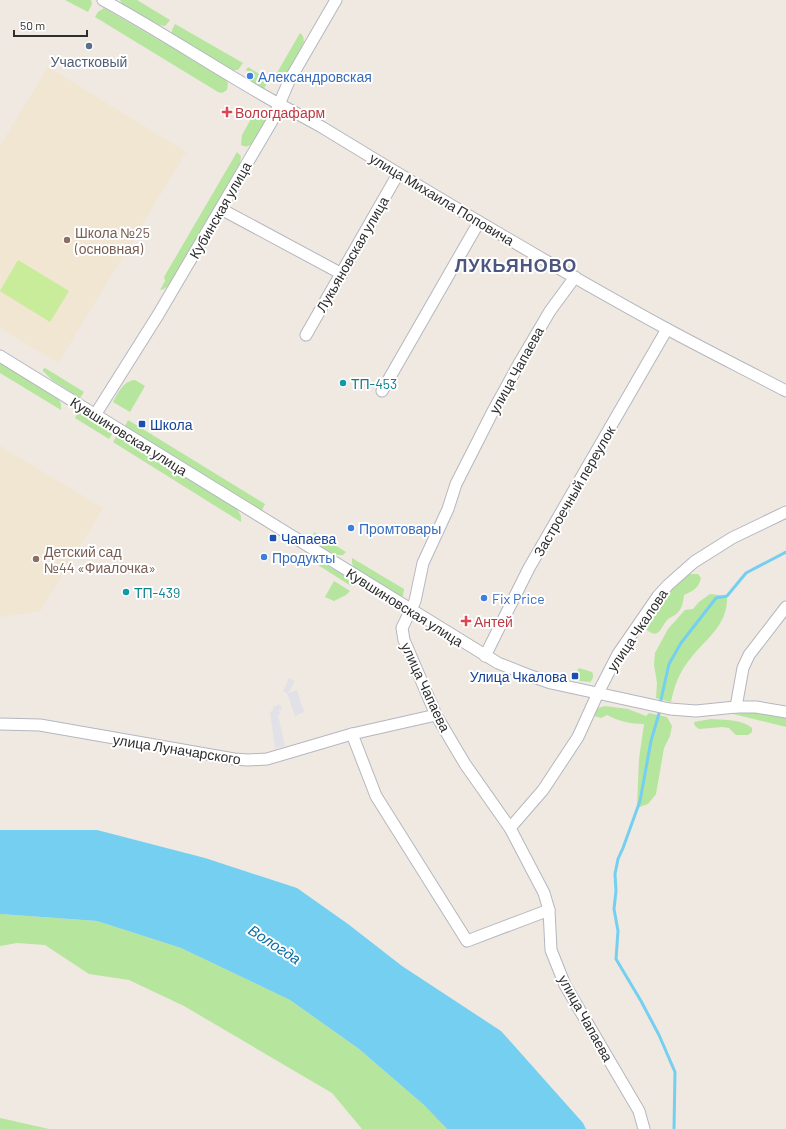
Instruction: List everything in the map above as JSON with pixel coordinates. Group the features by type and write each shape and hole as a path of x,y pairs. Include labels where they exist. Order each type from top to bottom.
{"street":[{"name":"улица Михаила Поповича","path":"103,0 575,277 667,329 786,390"},
{"name":"Кубинская улица","path":"95,415 158,315 221,209 272,121 289,81 336,0"},
{"name":"Лукьяновская улица","path":"306,335 398,174"},
{"path":"221,209 342,274"},
{"path":"382,390 479,222"},
{"name":"улица Чапаева","path":"575,277 550,311 520,362 456,484 448,509 423,563 415,601 402,628 404,640 436,715 465,764 510,828 544,894 549,910 551,950 565,986 639,1111 644,1129"},
{"name":"Застроечный переулок","path":"485,656 529,568 667,329"},
{"name":"Кувшиновская улица","path":"0,356 410,610 485,656 510,669 569,687 670,710 696,711 736,707 756,707 786,712"},
{"name":"улица Чкалова","path":"510,828 543,790 578,737 618,654 668,585 694,562 732,538 786,512"},
{"path":"736,707 743,668 749,656 786,607"},
{"name":"улица Луначарского","path":"0,724 40,725 226,758 248,760 267,759 352,734 436,715"},
{"path":"352,734 376,796 467,941 549,910"}],"shaded area":[{"name":"Школа №25 (основная)","path":"48,67 186,152 58,363 0,328 0,146"},
{"name":"Детский сад №44 «Фиалочка»","path":"0,446 103,508 40,611 0,617"},
{"path":"289,678 295,681 288,693 297,690 304,712 295,716 287,693 283,691"},
{"path":"280,704 282,709 279,710 280,714 278,715 285,746 275,748 270,712 273,710 273,707"}],"green space":[{"path":"65,0 91,0 92,4 88,12"},
{"path":"120,0 137,0 170,20 165,26 159,25 122,4"},
{"path":"104,8 224,78 228,83 227,90 222,93 218,92 95,17 98,12"},
{"path":"175,24 243,63 238,70 230,70 172,34"},
{"path":"300,33 303,36 304,42 282,83 274,78"},
{"path":"248,67 269,80 263,90 249,82 254,75 246,70"},
{"path":"256,110 268,117 252,144 242,146 242,135"},
{"path":"237,152 241,156 240,164 168,286 160,290 165,281 164,277"},
{"path":"18,260 69,291 50,322 0,291"},
{"path":"0,364 3,364 57,397 61,404 61,410 0,373"},
{"path":"45,368 84,392 80,398 52,380 43,371"},
{"path":"135,380 145,386 130,412 113,402 124,385"},
{"path":"78,412 113,433 109,439 75,418"},
{"path":"128,420 265,504 261,512 124,428"},
{"path":"117,435 237,509 241,516 241,522 113,442"},
{"path":"314,532 346,552 343,555 339,555 323,549 315,541"},
{"path":"308,555 349,578 351,586 304,556"},
{"path":"352,558 404,589 403,596 400,596 354,568"},
{"path":"689,574 698,574 701,578 699,584 695,589 684,595 681,609 667,620 657,633 651,633 647,630 648,622 656,606 675,584"},
{"path":"334,581 350,591 346,595 334,601 325,597"},
{"path":"710,594 727,596 724,616 720,624 696,651 683,669 674,690 671,702 656,698 657,683 654,665 655,653 668,629 685,610 693,609 699,602"},
{"path":"579,668 592,672 593,677 590,682 580,681 576,678"},
{"path":"605,706 628,709 646,716 649,713 667,717 672,726 670,736 664,748 656,794 648,804 637,808 639,759 644,724 625,722 607,715 601,718 594,716 596,710"},
{"path":"752,712 786,718 786,727 733,714"},
{"path":"711,719 733,720 743,723 752,728 752,732 748,735 736,735 729,728 722,727 699,729 695,726 694,722"},
{"path":"0,914 97,921 181,948 290,1000 359,1049 424,1105 447,1129 362,1129 332,1093 184,1006 129,980 89,974 45,945 17,943 0,946"},
{"path":"0,1118 49,1129 0,1129"}],"water":[{"name":"Вологда","path":"0,830 97,830 205,858 297,888 348,924 402,966 501,1031 583,1123 586,1129 447,1129 424,1105 359,1049 290,1000 181,948 97,921 0,914"}],"waterway":[{"path":"660,704 669,664 681,643 716,598 727,596 746,573 786,552"},
{"path":"660,710 651,741 640,801 618,859 615,874 616,891 614,909 618,931 616,959 659,1035 675,1072 674,1129"}],"place":[{"name":"Участковый","path":"89,46"},
{"name":"Александровская","path":"250,76"},
{"name":"Вологдафарм","path":"227,112"},
{"name":"Школа №25 (основная)","path":"67,240"},
{"name":"ТП-453","path":"343,383"},
{"name":"Школа","path":"142,424"},
{"name":"Промтовары","path":"351,528"},
{"name":"Чапаева","path":"273,538"},
{"name":"Продукты","path":"264,557"},
{"name":"Детский сад №44 «Фиалочка»","path":"36,559"},
{"name":"ТП-439","path":"126,592"},
{"name":"Fix Price","path":"484,598"},
{"name":"Антей","path":"466,621"},
{"name":"Улица Чкалова","path":"575,676"}],"district":[{"name":"ЛУКЬЯНОВО","path":"516,265"}]}
